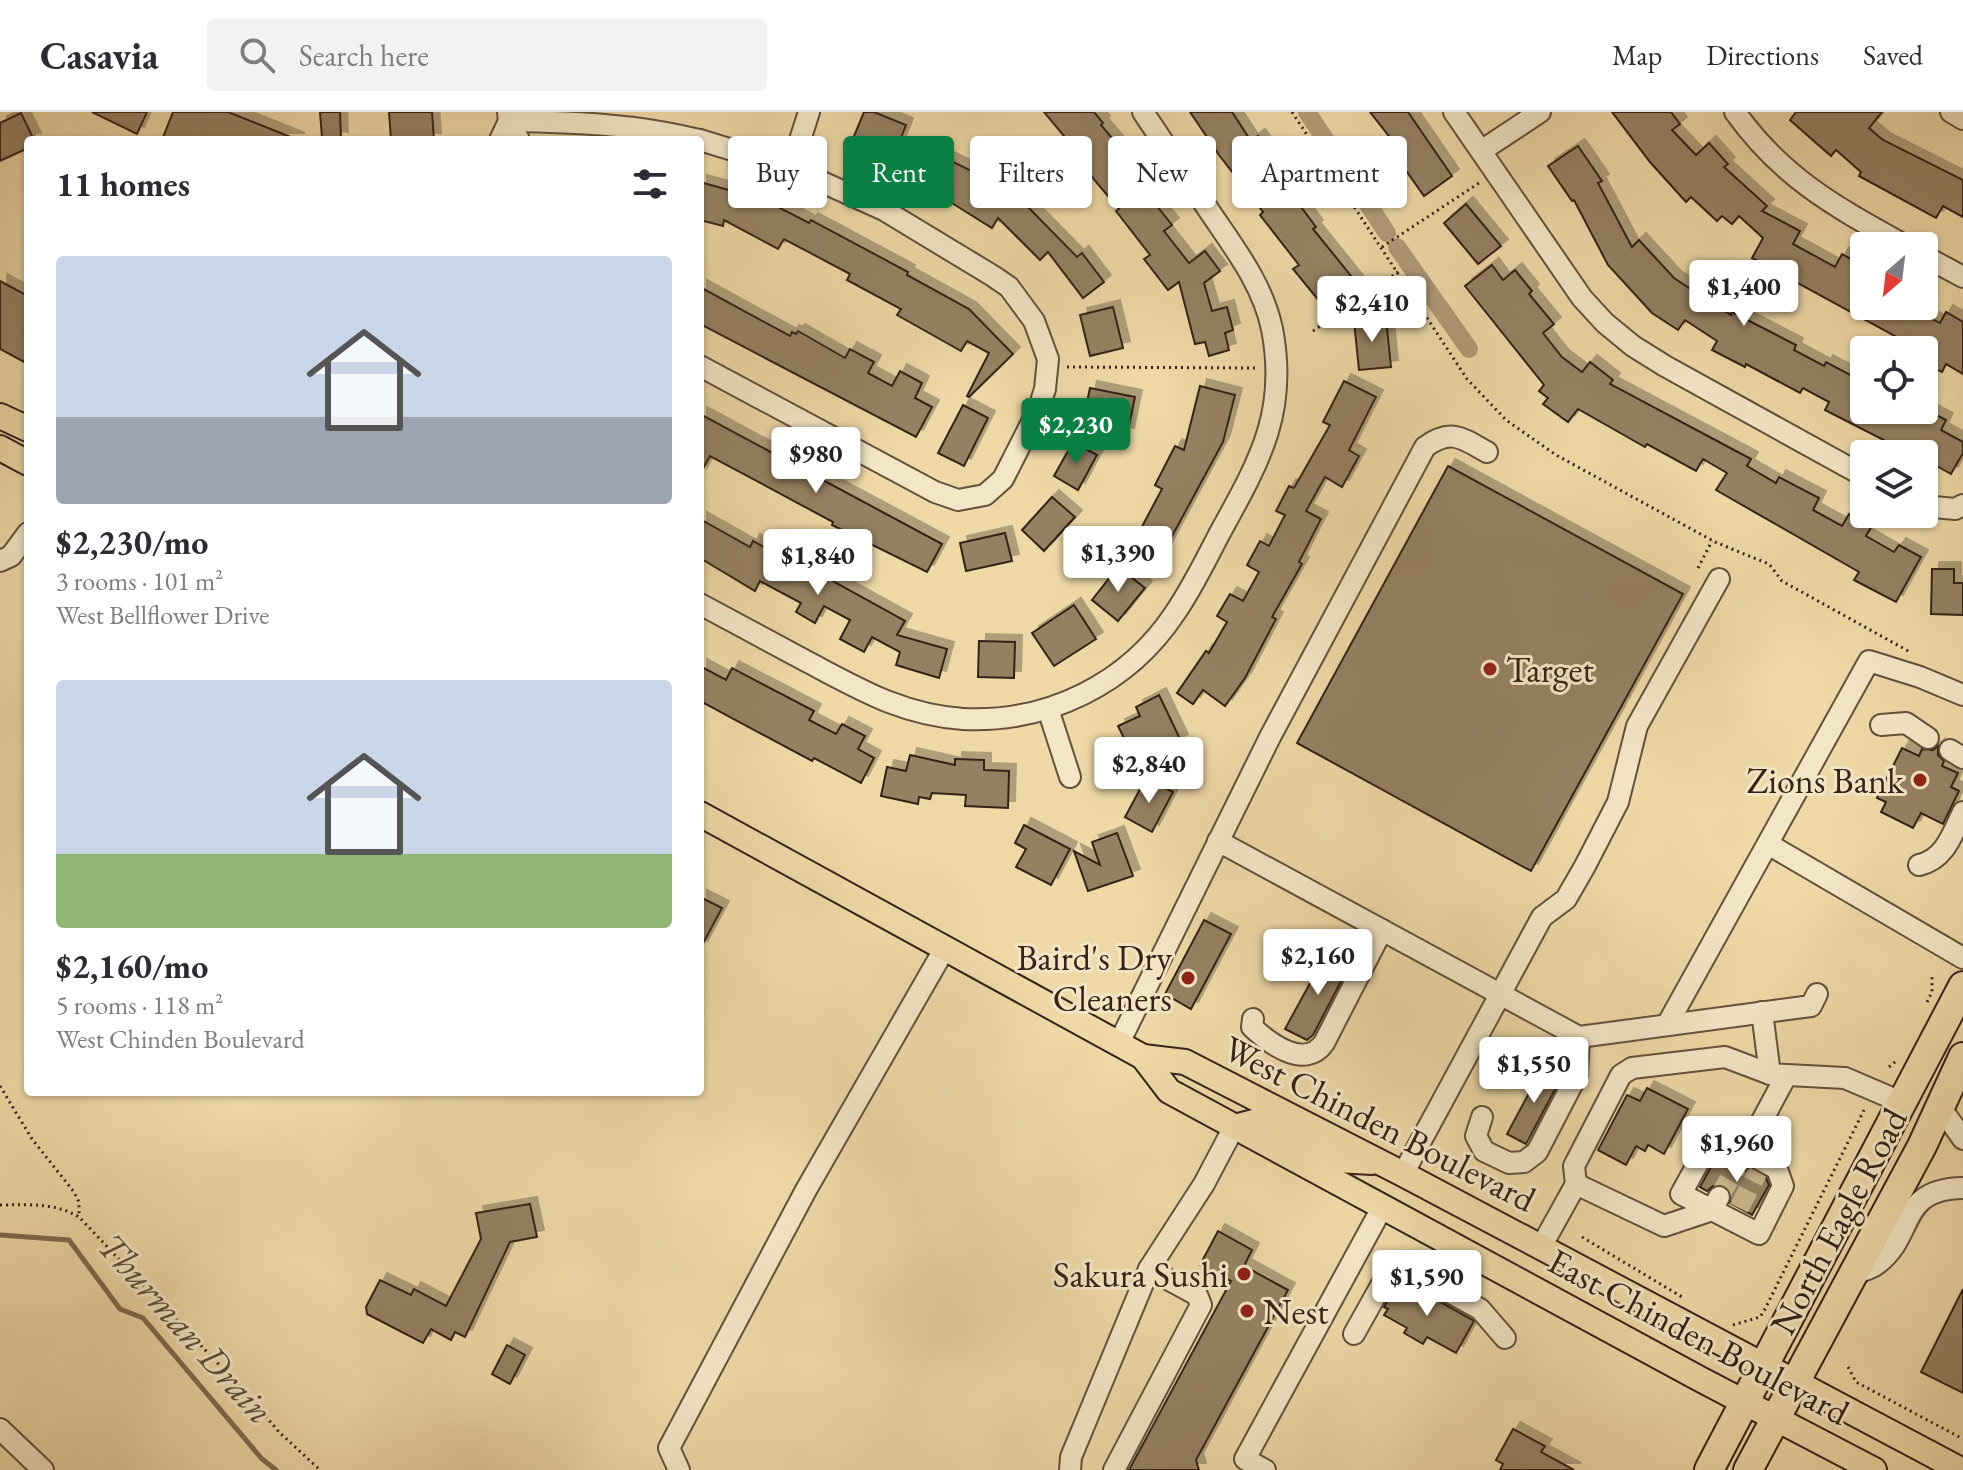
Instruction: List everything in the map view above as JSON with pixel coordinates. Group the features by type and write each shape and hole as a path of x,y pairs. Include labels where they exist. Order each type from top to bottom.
{"highway":[{"name":"North Eagle Road","path":"1709,1470 1963,986"},
{"name":"North Eagle Road","path":"1748,1470 1854,1274 1963,1057"}],"main road":[{"path":"0,416 24,427"},
{"path":"0,448 24,461"},
{"name":"East Chinden Boulevard","path":"704,816 1143,1057 1169,1091 1874,1470"},
{"name":"West Chinden Boulevard","path":"1143,1057 1185,1062 1392,1168 1961,1470"},
{"path":"1234,1127 1261,1120 1337,1160 1392,1168"}],"street":[{"path":"801,136 809,112"},
{"path":"704,606 883,702 940,716 983,719 1048,709 1090,692 1129,666 1174,614 1255,468 1266,441 1277,387 1270,362 1271,328 1252,276 1143,112"},
{"path":"1454,112 1565,277 1605,323 1665,366 1850,468"},
{"path":"1481,151 1540,112"},
{"path":"1735,112 1777,162 1809,189 1882,232"},
{"path":"1951,112 1963,119"},
{"path":"506,124 609,125 676,136"},
{"path":"704,141 728,149"},
{"path":"704,368 935,492 958,500 985,495 1003,479 1039,408 1045,389 1048,359 1034,321 1009,287 884,210 827,184"},
{"path":"1938,264 1963,277"},
{"path":"1118,1045 1270,737 1425,447 1440,436 1458,436 1487,452"},
{"path":"1938,506 1959,507"},
{"path":"0,561 11,556 24,538"},
{"path":"1392,1168 1500,994 1542,917 1566,899 1585,866 1618,802 1637,726 1719,579"},
{"path":"1667,1025 1869,661 1963,695"},
{"path":"1048,709 1070,777"},
{"path":"1881,725 1906,723 1928,738"},
{"path":"1919,865 1932,862 1941,855 1963,812"},
{"path":"1218,841 1579,1037 1811,1006 1817,994"},
{"path":"1768,844 1963,958"},
{"path":"1253,1019 1252,1027 1262,1038 1299,1056 1313,1054 1324,1043 1382,930"},
{"path":"679,1470 669,1448 806,1190 945,948"},
{"path":"1752,1161 1778,1075 1762,1012"},
{"path":"1482,1117 1476,1136 1484,1151 1509,1163 1524,1162 1537,1152 1577,1075 1579,1037"},
{"path":"1541,1247 1576,1184 1574,1166 1621,1075 1632,1068 1725,1057 1778,1075 1845,1078 1901,1102"},
{"path":"1940,1107 1963,1139"},
{"path":"1070,1470 1076,1444 1149,1269 1204,1184 1234,1127"},
{"path":"1714,1134 1752,1161 1777,1169 1783,1186 1759,1234 1736,1214 1715,1204 1681,1194 1714,1134"},
{"path":"1576,1184 1664,1226 1715,1204"},
{"path":"1854,1274 1876,1266 1888,1253 1919,1203 1930,1192 1963,1188"},
{"path":"1265,1470 1245,1459 1383,1206"},
{"path":"1354,1334 1387,1275 1399,1267 1480,1309 1505,1338"},
{"path":"1114,1470 1201,1305 1197,1295 1149,1269"},
{"path":"0,1429 43,1470"}],"path":[{"path":"1292,112 1467,379 1506,420 1556,455 1712,541 1769,564 1782,581 1916,656"},
{"path":"1382,247 1482,181"},
{"path":"1313,331 1398,271"},
{"path":"1063,367 1270,362"},
{"path":"1698,568 1712,541"},
{"path":"0,1086 32,1139 74,1192 79,1202 79,1217"},
{"path":"0,1205 65,1208 79,1217 279,1432 320,1470"},
{"path":"1848,1367 1856,1382 1963,1439"}],"building":[{"path":"92,112 147,112 137,134"},
{"path":"173,112 228,112 288,136 164,136"},
{"path":"320,112 340,112 341,136 322,136"},
{"path":"389,112 432,112 434,136 391,136"},
{"path":"864,112 874,112 906,125 902,136 854,136"},
{"path":"1044,112 1094,112 1103,123 1101,125 1110,136 1108,196 1092,177 1092,136 1064,136"},
{"path":"1190,112 1232,112 1248,136 1232,136 1232,172 1216,151 1216,136 1206,136"},
{"path":"1370,112 1408,112 1452,176 1424,196 1407,172 1407,136 1389,136"},
{"path":"1612,112 1671,112 1680,124 1672,130 1696,155 1709,143 1728,164 1724,167 1767,206 1762,211 1800,231 1793,244 1835,267 1842,254 1850,258 1850,311 1752,258 1763,238 1739,216 1732,224 1722,216 1717,221 1691,197 1686,202 1650,162"},
{"path":"1796,112 1882,112 1869,128 1883,140 1963,180 1963,217 1943,206 1936,218 1859,176 1861,172 1836,150 1831,156 1790,120"},
{"path":"21,113 32,136 24,136 24,150 0,161 0,123"},
{"path":"1578,146 1602,181 1598,183 1632,247 1639,240 1674,278 1731,315 1732,312 1796,345 1794,350 1824,366 1826,362 1850,375 1850,423 1825,410 1829,402 1803,388 1800,393 1712,350 1717,341 1685,320 1678,330 1652,313 1608,265 1574,200 1548,166"},
{"path":"954,162 970,170 970,208 1029,208 1077,257 1082,253 1104,282 1083,298 1048,252 1040,260 998,218 992,228 954,204"},
{"path":"704,183 728,190 728,208 780,208 809,223 811,220 908,272 907,275 969,309 1013,354 969,397 989,353 967,341 961,351 897,315 901,309 847,280 850,274 784,239 778,249 724,220 723,226 704,221"},
{"path":"1466,204 1501,246 1478,264 1444,223"},
{"path":"1159,208 1172,225 1164,231 1189,263 1205,251 1220,271 1204,283 1212,311 1227,307 1233,330 1225,333 1229,350 1209,356 1205,342 1195,344 1179,282 1168,290 1144,259 1150,255 1116,211"},
{"path":"1260,208 1302,208 1316,227 1313,229 1356,282 1325,308 1293,269 1299,265 1260,215 1263,212"},
{"path":"1492,265 1503,280 1515,270 1532,291 1529,294 1554,324 1543,333 1562,357 1582,372 1590,362 1613,380 1610,384 1751,459 1747,466 1776,483 1779,477 1819,498 1813,510 1842,526 1849,514 1850,528 1871,528 1866,536 1894,552 1899,545 1921,557 1896,602 1854,580 1859,572 1716,490 1727,473 1703,459 1696,471 1647,444 1645,447 1578,409 1568,422 1543,404 1548,398 1539,391 1544,385 1465,286"},
{"path":"0,281 24,294 24,362 0,349"},
{"path":"704,289 790,336 798,331 845,358 850,349 874,362 868,373 892,386 900,371 922,383 915,398 932,407 916,437 704,326"},
{"path":"1113,307 1123,348 1090,356 1080,315"},
{"path":"1946,312 1963,322 1963,374 1946,364 1942,372 1938,370 1938,336 1895,336 1866,320 1934,320 1940,323"},
{"path":"1386,318 1391,367 1359,370 1354,321"},
{"path":"1344,381 1376,397 1349,450 1359,456 1342,487 1325,477 1306,511 1321,519 1299,562 1302,564 1272,617 1276,619 1245,678 1225,706 1203,690 1193,704 1177,693 1206,651 1209,653 1227,622 1217,616 1230,594 1243,601 1259,572 1247,565 1260,541 1269,546 1285,515 1276,511 1289,486 1294,488 1330,425 1323,422"},
{"path":"1200,386 1235,395 1223,442 1157,564 1130,549 1162,489 1155,485 1175,446 1184,450"},
{"path":"1090,388 1135,397 1127,435 1082,426"},
{"path":"963,405 988,418 964,466 938,453"},
{"path":"704,416 942,544 927,572 832,525 833,522 710,456 704,467"},
{"path":"1938,416 1946,420 1941,430 1963,442 1963,453 1951,474 1938,467 1938,440 1883,440 1852,424 1938,424"},
{"path":"1073,442 1097,455 1078,490 1054,476"},
{"name":"Target","path":"1448,466 1683,594 1531,871 1297,743"},
{"path":"1052,497 1075,517 1044,551 1022,530"},
{"path":"704,521 750,547 753,541 816,576 823,564 838,572 833,581 905,621 897,635 947,649 939,678 896,665 900,652 872,637 864,652 840,639 850,620 824,606 815,623 796,612 801,603 760,581 755,591 704,560"},
{"path":"1005,533 1012,561 966,571 960,543"},
{"path":"1118,567 1145,588 1118,621 1092,600"},
{"path":"1932,569 1954,569 1954,583 1963,583 1963,615 1931,614"},
{"path":"1074,605 1096,639 1054,666 1032,633"},
{"path":"979,641 1015,642 1014,678 978,677"},
{"path":"704,668 726,680 732,668 814,711 809,720 836,734 842,724 865,736 858,749 874,758 861,783 814,758 812,761 704,703"},
{"path":"1159,695 1181,741 1136,763 1118,726 1140,716 1136,707"},
{"name":"Zions Bank","path":"1938,746 1938,755 1944,761 1942,766 1958,773 1951,787 1959,791 1943,824 1921,813 1913,828 1881,812 1886,802 1877,798 1902,748 1919,756 1922,749 1933,750"},
{"path":"910,755 955,765 955,759 984,760 984,770 1009,771 1008,808 965,806 966,795 932,793 930,799 919,797 918,804 881,796 887,767 906,771"},
{"path":"1146,778 1173,792 1152,832 1125,817"},
{"path":"1024,825 1070,849 1051,885 1016,867 1026,849 1015,843"},
{"path":"1117,833 1133,876 1088,891 1074,851 1100,865 1092,842"},
{"path":"704,899 722,908 704,942"},
{"path":"1204,920 1231,934 1191,1009 1165,994"},
{"path":"1327,952 1350,964 1313,1035 1307,1040 1285,1029"},
{"path":"1543,1067 1562,1076 1526,1144 1507,1134"},
{"path":"1647,1088 1688,1109 1664,1154 1648,1145 1645,1151 1636,1146 1626,1165 1598,1150 1627,1095 1640,1101"},
{"path":"1719,1152 1729,1157 1734,1171 1742,1173 1750,1169 1766,1178 1769,1185 1752,1215 1730,1203 1730,1191 1724,1185 1713,1186 1707,1191 1700,1187"},
{"path":"530,1204 537,1237 510,1242 465,1337 455,1332 451,1340 431,1329 423,1343 367,1314 366,1307 380,1280 411,1295 414,1289 446,1306 481,1239 476,1213"},
{"path":"1218,1231 1252,1250 1244,1266 1288,1290 1196,1460 1199,1470 1129,1470 1231,1281 1200,1265"},
{"path":"1403,1281 1474,1321 1456,1353 1427,1337 1423,1344 1404,1333 1407,1328 1384,1315 1388,1309 1384,1307 1396,1286 1399,1288"},
{"path":"1963,1289 1963,1393 1921,1372"},
{"path":"507,1345 525,1355 510,1384 492,1374"},
{"path":"1513,1429 1545,1446 1541,1452 1574,1470 1500,1470 1503,1464 1496,1460"}],"waterway":[{"path":"1307,112 1387,233"},
{"path":"1397,247 1469,349"},
{"name":"Thurman Drain","path":"0,1235 69,1240 120,1309 143,1318 262,1459 276,1470"}],"tunnel":[{"path":"1719,1197 1740,1161"},
{"path":"1739,1208 1758,1171"}],"place":[{"name":"Target","path":"1490,669"},
{"name":"Zions Bank","path":"1920,780"},
{"name":"Baird's Dry Cleaners","path":"1188,978"},
{"name":"Sakura Sushi","path":"1244,1274"},
{"name":"Nest","path":"1247,1311"}]}
